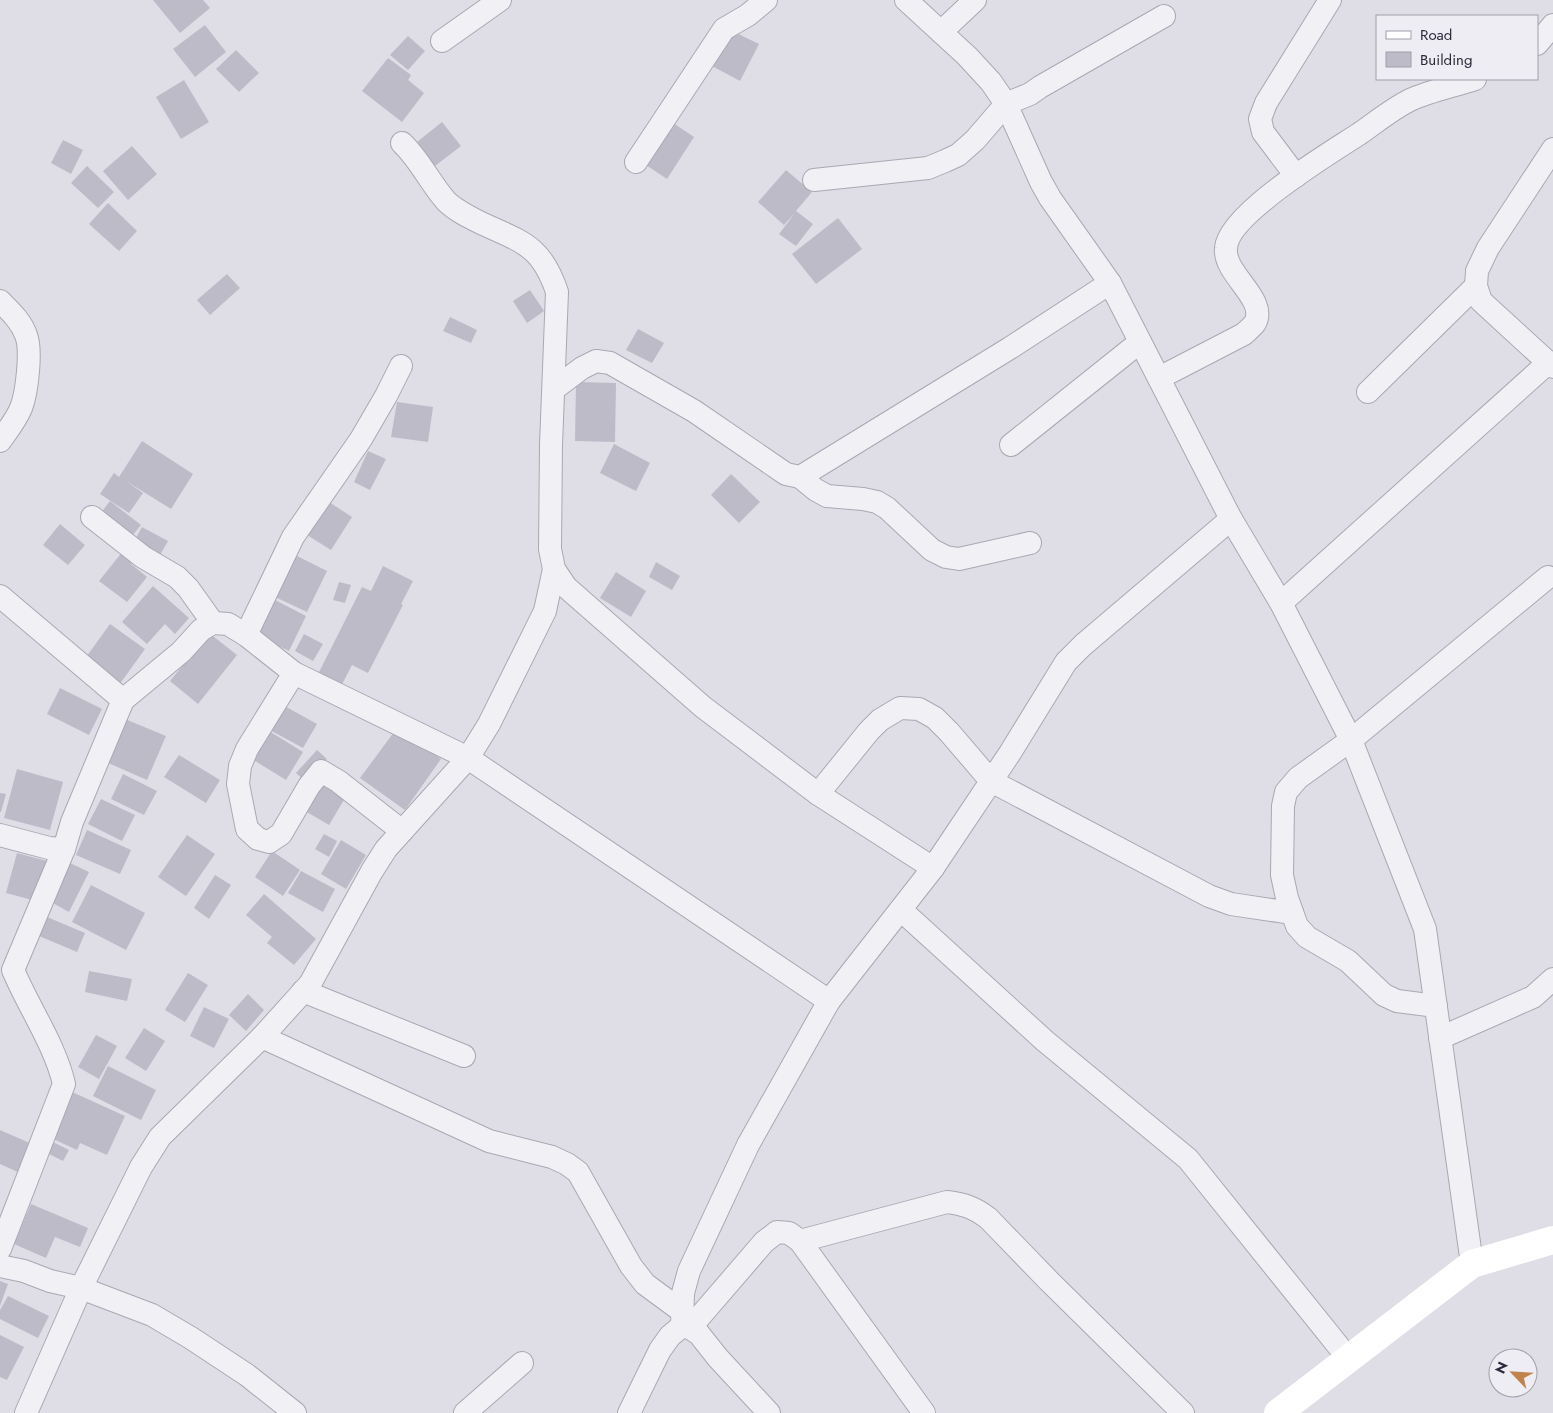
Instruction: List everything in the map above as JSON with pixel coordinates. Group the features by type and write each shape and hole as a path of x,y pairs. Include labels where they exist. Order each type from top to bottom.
{"street":[{"path":"442,42 500,0"},
{"path":"636,162 724,29 748,15 766,0"},
{"path":"906,0 967,56 991,82 1006,104 1041,182 1050,198 1110,283 1231,519 1281,602 1351,740 1425,930 1472,1264"},
{"path":"941,32 975,0"},
{"path":"1296,176 1263,132 1260,119 1266,103 1330,0"},
{"path":"814,180 928,168 958,155 975,140 1006,104 1030,94 1164,16"},
{"path":"1538,43 1553,25"},
{"path":"1159,378 1244,334 1255,323 1257,311 1253,299 1229,265 1225,249 1230,236 1242,220 1281,186 1409,100 1472,80"},
{"path":"26,1413 81,1288 141,1167 160,1137 262,1037 303,992 321,966 372,871 402,831 468,758 489,724 545,611 554,569 550,548 551,445 557,292 544,261 533,249 521,241 470,217 446,201 412,153 402,143"},
{"path":"1281,602 1551,365 1481,301 1476,286 1477,271 1488,248 1553,149"},
{"path":"800,477 1010,348 1110,283"},
{"path":"1368,392 1476,286"},
{"path":"0,301 17,318 26,335 29,351 28,371 22,406 12,426 0,441"},
{"path":"1011,445 1140,342"},
{"path":"554,389 582,368 596,361 610,363 694,411 786,474 800,477 827,496 877,502 932,550 946,557 959,559 1030,544"},
{"path":"246,636 293,537 361,439 401,366"},
{"path":"92,517 143,556 176,577 188,588 213,623"},
{"path":"685,1322 684,1293 690,1271 748,1145 829,1001 933,868 991,781 1066,662 1083,645 1231,519"},
{"path":"554,569 573,595 703,707 818,794 933,868"},
{"path":"1436,1006 1397,1001 1384,995 1348,961 1307,937 1297,926 1282,875 1283,806 1286,792 1298,778 1351,740 1548,577"},
{"path":"0,596 123,700"},
{"path":"0,1249 64,1084 60,1068 24,997 13,970 64,849 72,822 123,700 181,652 200,630 213,623 228,624 294,673 468,758 829,1001"},
{"path":"294,673 247,749 240,766 238,784 247,829 258,839 269,842 281,834 309,786 321,771 338,781 402,831"},
{"path":"818,794 880,720 900,708 918,709 935,718 991,781 1210,896 1231,904 1292,913"},
{"path":"0,835 49,848 64,849"},
{"path":"901,910 1045,1041 1188,1159 1348,1358"},
{"path":"1440,1038 1533,997 1553,979"},
{"path":"303,992 464,1056"},
{"path":"262,1037 489,1141 552,1157 578,1172 631,1266 645,1284 698,1334 769,1413"},
{"path":"800,1241 947,1202 963,1204 977,1210 988,1218 1183,1413"},
{"path":"629,1413 660,1350 670,1336 764,1242 777,1232 789,1234 800,1241 924,1413"},
{"path":"1289,1410 1348,1358 1472,1264 1553,1240"},
{"path":"0,1266 81,1288 152,1316 171,1326 247,1375 295,1413"},
{"path":"465,1413 522,1363"}],"building":[{"path":"153,0 203,0 210,8 180,33"},
{"path":"205,25 226,52 195,77 173,49"},
{"path":"730,30 759,44 740,81 712,66"},
{"path":"408,36 425,51 408,70 390,55"},
{"path":"236,50 259,73 239,92 216,69"},
{"path":"388,58 411,75 408,80 424,93 402,122 362,91"},
{"path":"184,80 209,122 181,139 156,97"},
{"path":"670,121 694,137 667,179 643,163"},
{"path":"442,122 461,146 435,166 417,142"},
{"path":"63,140 83,150 71,174 51,163"},
{"path":"132,146 157,174 128,200 103,171"},
{"path":"87,166 114,192 98,208 71,183"},
{"path":"786,170 812,192 796,211 813,224 796,246 779,234 795,213 784,225 758,202"},
{"path":"108,203 137,231 119,251 89,224"},
{"path":"838,218 862,249 816,284 792,254"},
{"path":"227,274 240,288 210,315 197,300"},
{"path":"530,290 544,311 527,323 513,301"},
{"path":"450,317 477,330 471,343 443,331"},
{"path":"638,329 664,343 652,363 626,350"},
{"path":"576,382 616,383 615,442 575,441"},
{"path":"397,402 433,407 428,442 391,437"},
{"path":"142,441 193,474 171,509 126,481 143,493 129,513 100,494 114,473 119,477"},
{"path":"614,444 650,463 636,491 600,473"},
{"path":"368,451 386,459 370,490 354,482"},
{"path":"731,474 760,502 739,523 711,495"},
{"path":"110,501 141,525 127,542 97,518"},
{"path":"329,502 352,517 331,550 307,535"},
{"path":"60,524 85,545 68,565 43,545"},
{"path":"142,527 168,541 157,560 131,547"},
{"path":"127,546 138,555 131,564 147,577 127,602 99,581"},
{"path":"293,554 327,571 307,612 273,596"},
{"path":"656,562 680,576 672,590 649,577"},
{"path":"383,566 413,581 401,604 403,605 368,673 352,665 338,692 315,680 362,587 371,591"},
{"path":"616,572 646,591 631,617 600,598"},
{"path":"339,582 351,585 345,603 333,600"},
{"path":"153,586 189,618 175,634 165,624 147,644 122,622"},
{"path":"275,600 306,616 289,651 257,635"},
{"path":"110,624 145,649 119,685 84,660"},
{"path":"209,633 237,655 198,704 170,681"},
{"path":"304,634 323,644 313,661 295,651"},
{"path":"60,688 102,709 89,735 47,714"},
{"path":"281,704 317,724 303,748 268,729"},
{"path":"125,719 166,736 147,780 106,762"},
{"path":"397,728 441,759 405,810 360,778"},
{"path":"269,731 303,752 286,780 252,759"},
{"path":"317,750 327,759 306,782 296,773"},
{"path":"179,755 220,780 206,803 164,777"},
{"path":"17,769 63,782 50,830 4,818"},
{"path":"123,774 157,791 144,815 111,799"},
{"path":"320,775 348,793 329,825 300,808"},
{"path":"0,793 6,794 1,812 0,812"},
{"path":"101,799 135,815 122,841 88,824"},
{"path":"87,830 131,850 120,874 76,855"},
{"path":"324,834 337,841 329,857 315,849"},
{"path":"187,835 215,854 186,896 158,877"},
{"path":"341,840 366,855 346,889 321,874"},
{"path":"272,851 300,870 283,896 255,877"},
{"path":"17,853 47,861 36,901 6,893"},
{"path":"70,863 89,872 69,912 51,902"},
{"path":"301,871 335,889 323,912 288,893"},
{"path":"215,875 231,885 209,919 194,908"},
{"path":"91,885 145,913 126,950 72,922"},
{"path":"264,894 316,939 294,965 267,943 272,937 246,915"},
{"path":"40,914 85,933 77,952 32,933"},
{"path":"89,971 132,979 127,1001 85,992"},
{"path":"188,973 208,985 185,1022 165,1010"},
{"path":"248,994 264,1010 246,1031 229,1015"},
{"path":"204,1007 229,1019 214,1048 190,1036"},
{"path":"144,1028 165,1041 146,1071 125,1058"},
{"path":"96,1035 117,1046 99,1079 78,1067"},
{"path":"108,1066 156,1090 141,1120 93,1096"},
{"path":"70,1091 125,1116 107,1155 80,1143 77,1150 49,1137"},
{"path":"0,1130 32,1144 20,1173 0,1164"},
{"path":"51,1141 69,1150 63,1161 45,1152"},
{"path":"31,1204 88,1228 80,1247 55,1237 46,1258 14,1244"},
{"path":"0,1281 8,1284 0,1306"},
{"path":"8,1296 49,1316 38,1338 0,1319 0,1310"},
{"path":"0,1335 24,1347 7,1380 0,1377"}]}
